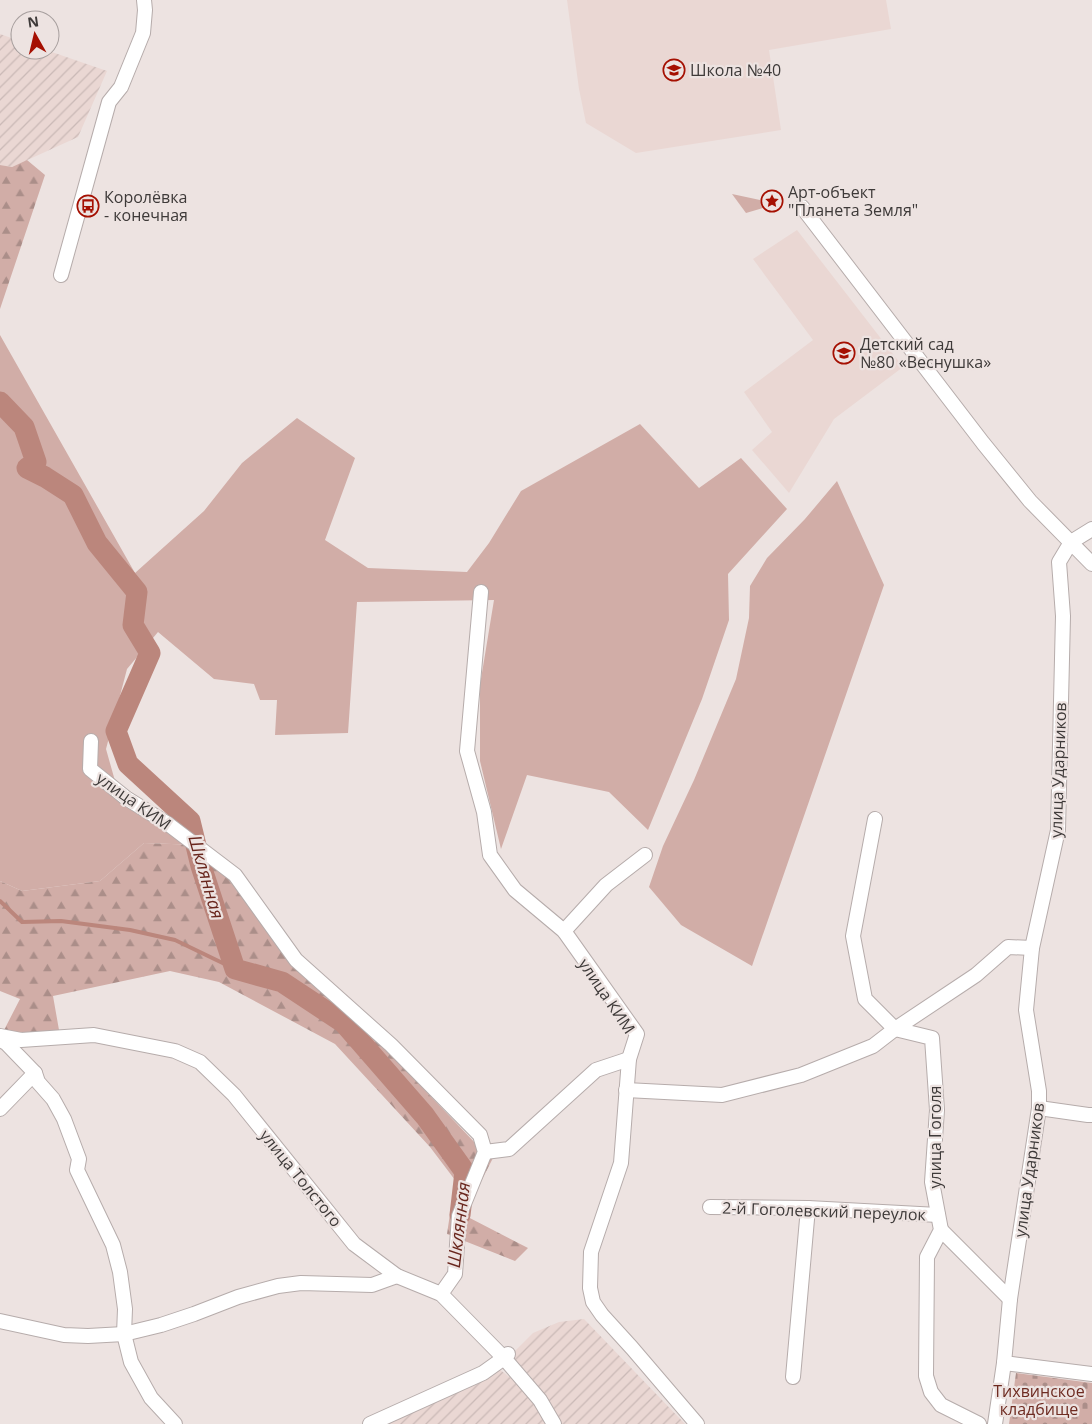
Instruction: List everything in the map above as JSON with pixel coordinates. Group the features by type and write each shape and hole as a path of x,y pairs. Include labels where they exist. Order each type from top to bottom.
{"street":[{"path":"61,276 109,102 121,87 142,33 145,10 144,0"},
{"path":"802,208 1030,502 1092,564"},
{"path":"1071,542 1092,529"},
{"name":"улица Ударников","path":"995,1424 1004,1363 1010,1299 1039,1108 1039,1091 1026,1010 1032,948 1058,830 1062,616 1059,562 1071,542"},
{"name":"улица КИМ","path":"481,592 467,751 484,812 490,855 515,890 564,931 637,1034 629,1058 621,1163 590,1252 590,1288 594,1302 602,1315 697,1424"},
{"name":"улица КИМ","path":"91,741 90,770 126,798 168,824 235,875 296,960 391,1045 480,1134 485,1152"},
{"path":"875,819 854,936 865,999 894,1029"},
{"path":"564,931 606,885 645,855"},
{"path":"626,1090 722,1095 802,1075 873,1046 894,1029 976,975 1008,947 1032,948"},
{"name":"улица Гоголя","path":"894,1029 932,1038 937,1110 932,1182 941,1230"},
{"name":"улица Толстого","path":"0,1038 21,1040 94,1034 175,1051 200,1062 234,1095 354,1244 397,1276 442,1293 506,1356 540,1400 554,1424"},
{"path":"0,1038 35,1073 38,1082 53,1099 64,1119 80,1159 77,1170 113,1244 120,1272 125,1309 124,1334 131,1362 151,1398 175,1424"},
{"path":"442,1293 455,1274 459,1216 485,1152 509,1149 596,1070 629,1058"},
{"path":"0,1110 35,1073"},
{"path":"1039,1108 1092,1115"},
{"name":"2-й Гоголевский переулок","path":"710,1207 808,1208 938,1215"},
{"path":"793,1377 808,1208"},
{"path":"979,1424 941,1405 931,1392 926,1376 927,1256 941,1230 1010,1299"},
{"path":"0,1321 64,1335 124,1334 161,1325 238,1297 278,1286 301,1283 372,1285 397,1276"},
{"path":"370,1424 483,1373 506,1356"},
{"path":"1004,1363 1092,1374"}],"shaded area":[{"name":"Школа №40","path":"567,0 886,0 891,29 769,50 781,130 636,153 586,123 579,89"},
{"path":"0,34 10,38 10,60 60,60 60,55 107,71 78,137 12,167 0,165"},
{"name":"Детский сад №80 «Веснушка»","path":"797,230 903,367 834,419 789,493 752,450 772,432 744,392 813,340 753,259"},
{"path":"584,1319 685,1424 560,1424 531,1377 511,1355 533,1333 559,1322"},
{"path":"499,1369 521,1386 550,1424 388,1424"}],"green space":[{"path":"27,160 45,175 0,309 0,165 12,167"},
{"path":"732,194 760,200 763,208 746,213"},
{"path":"0,335 135,573 204,511 242,463 297,418 355,458 325,540 368,568 467,572 489,543 521,491 640,424 699,488 741,458 787,509 728,574 729,620 702,699 648,830 609,792 527,775 501,849 480,761 480,685 494,600 357,602 348,733 275,735 277,700 260,700 254,684 214,679 158,632 127,669 106,749 117,788 199,845 144,843 100,881 22,891 0,881"},
{"path":"837,481 884,585 752,966 681,925 649,887 663,846 694,780 736,679 749,618 750,586 767,558 805,519"},
{"path":"144,843 199,845 282,940 478,1146 493,1158 464,1215 528,1248 515,1261 447,1234 455,1180 430,1147 335,1044 219,982 170,971 53,996 59,1030 1,1036 20,999 0,991 0,881 22,891 100,881"},
{"name":"Тихвинское кладбище","path":"1016,1373 1092,1383 1092,1424 1009,1424"}],"waterway":[{"name":"Шклянная","path":"0,402 24,427 36,462 27,468 73,495 97,543 137,592 133,625 150,653 116,731 128,764 190,821 201,866 235,969 282,982 344,1023 425,1116 465,1172 460,1215"},
{"path":"0,901 22,922 61,921 130,930 175,940 235,969"}],"place":[{"name":"Школа №40","path":"674,70"},
{"name":"Арт-объект \"Планета Земля\"","path":"772,201"},
{"name":"Королёвка - конечная","path":"88,206"},
{"name":"Детский сад №80 «Веснушка»","path":"844,353"}]}
